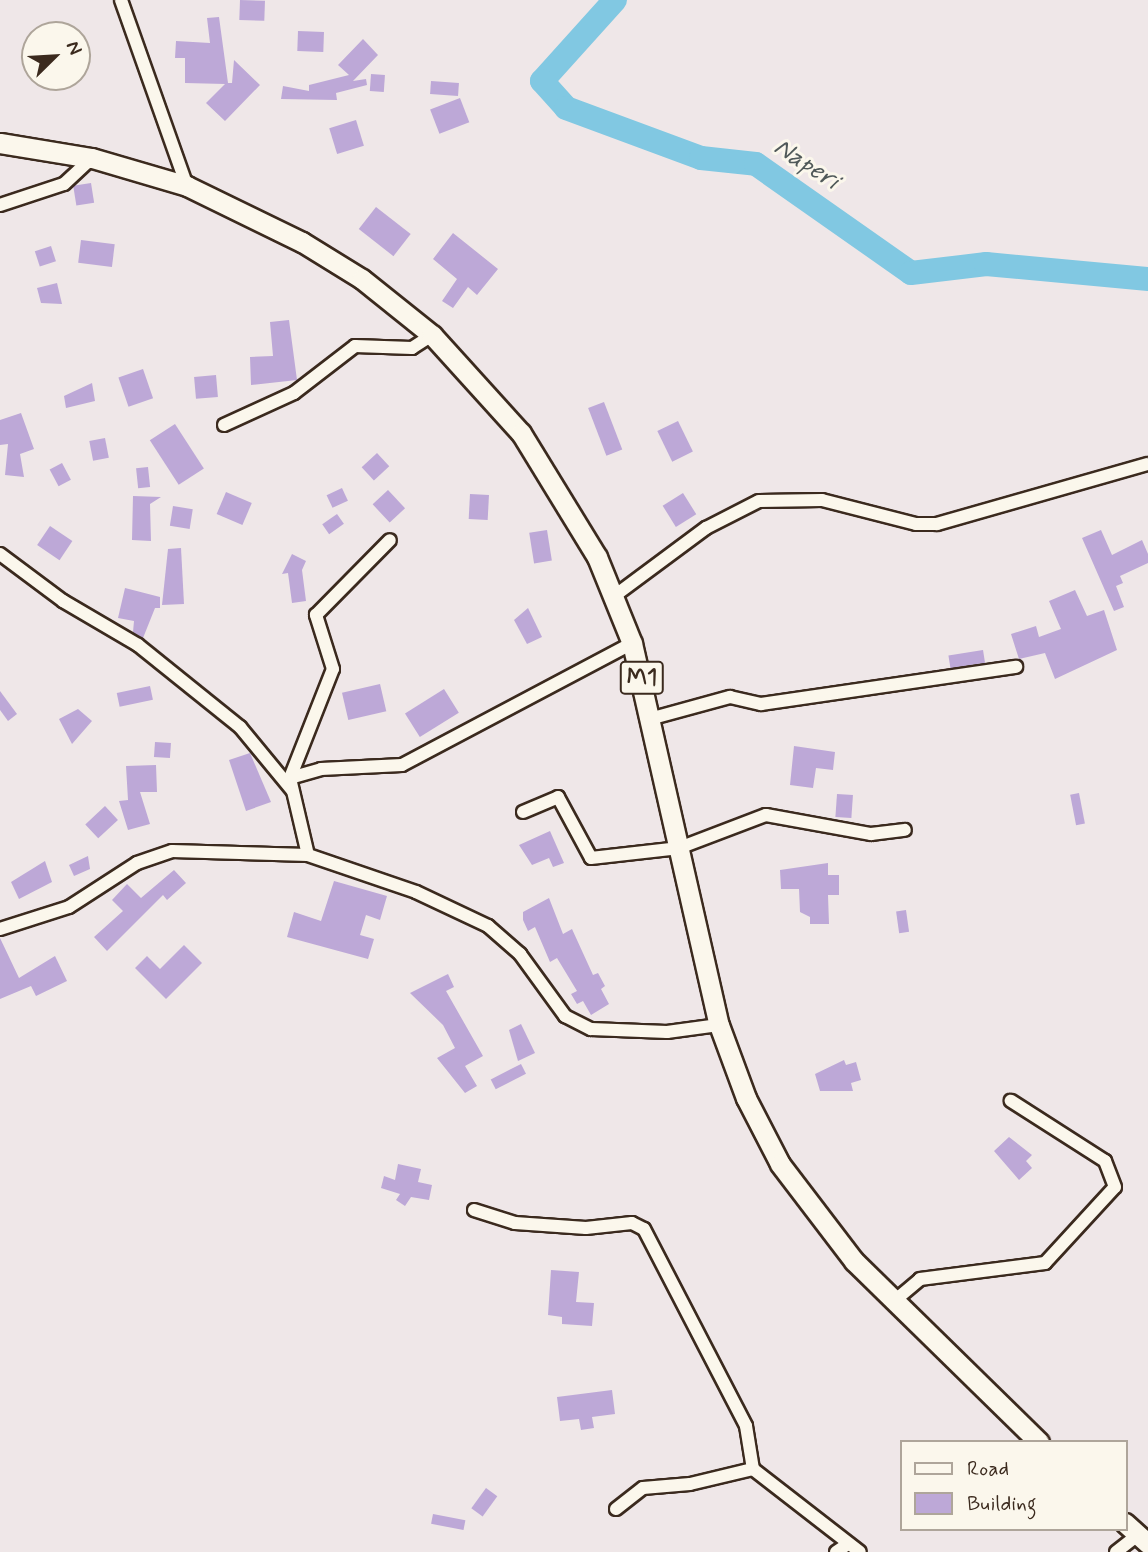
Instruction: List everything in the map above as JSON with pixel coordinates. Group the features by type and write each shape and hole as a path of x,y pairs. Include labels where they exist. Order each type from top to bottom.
{"highway":[{"name":"M1","path":"0,143 92,158 187,186 302,242 362,279 432,335 521,433 597,557 632,643 653,718 719,1025 746,1098 780,1164 812,1210 893,1302 1037,1440"}],"street":[{"path":"121,0 187,186"},
{"path":"0,205 64,184 92,158"},
{"path":"224,425 294,393 355,346 412,348 432,335"},
{"path":"613,597 706,528 760,501 822,500 916,524 937,524 1148,464"},
{"path":"291,784 333,668 316,620 318,609 390,540"},
{"path":"0,554 63,601 138,645 231,720 291,784 308,855"},
{"path":"291,784 321,768 402,765 632,643"},
{"path":"653,718 730,697 773,702 1016,667"},
{"path":"523,812 558,797 591,858 680,848 766,815 872,834 905,830"},
{"path":"0,929 69,907 137,863 172,851 308,855 416,892 488,926 520,954 565,1016 591,1029 667,1032 719,1025"},
{"path":"893,1302 920,1279 1045,1263 1115,1186 1105,1161 1012,1101"},
{"path":"474,1209 515,1223 586,1228 638,1224 679,1289 746,1426 753,1469 860,1552"},
{"path":"616,1509 643,1488 690,1484 753,1469"},
{"path":"1116,1552 1137,1534"},
{"path":"836,1552 848,1544"}],"building":[{"path":"240,0 265,1 264,21 239,20"},
{"path":"219,17 228,83 232,83 234,60 260,85 225,121 206,103 225,84 185,83 185,58 175,58 176,41 210,43 207,18"},
{"path":"298,31 324,32 323,52 297,51"},
{"path":"363,39 378,55 353,81 366,79 367,85 336,93 337,100 281,99 283,86 309,91 309,85 349,75 338,65"},
{"path":"371,74 385,75 384,92 370,91"},
{"path":"431,81 459,83 458,96 430,94"},
{"path":"460,98 469,122 439,134 430,109"},
{"path":"356,120 364,146 337,154 329,128"},
{"path":"91,183 94,203 76,206 73,186"},
{"path":"376,207 411,234 393,256 359,229"},
{"path":"453,233 498,269 477,295 468,287 453,308 442,301 457,279 433,259"},
{"path":"81,240 115,244 112,267 78,263"},
{"path":"51,246 56,261 40,266 35,251"},
{"path":"57,283 62,304 41,303 37,288"},
{"path":"289,320 297,380 251,385 250,357 273,356 270,322"},
{"path":"143,369 153,398 129,407 118,377"},
{"path":"216,375 218,397 196,399 194,377"},
{"path":"92,383 95,401 66,408 64,396"},
{"path":"604,402 622,450 606,456 588,408"},
{"path":"21,413 34,449 20,454 24,477 5,475 8,444 0,445 0,420"},
{"path":"678,421 693,452 672,462 657,431"},
{"path":"175,424 204,468 179,485 150,440"},
{"path":"105,438 109,458 93,461 89,441"},
{"path":"377,453 389,466 374,480 362,467"},
{"path":"62,463 71,480 59,486 50,470"},
{"path":"148,467 150,487 138,488 136,468"},
{"path":"342,488 348,501 333,508 327,495"},
{"path":"388,490 405,508 390,523 373,504"},
{"path":"226,492 252,503 242,525 217,514"},
{"path":"683,493 696,514 676,527 663,506"},
{"path":"470,494 489,495 488,520 469,519"},
{"path":"133,496 161,497 150,504 151,541 132,540"},
{"path":"173,506 193,509 190,529 170,526"},
{"path":"337,514 344,524 329,534 322,524"},
{"path":"50,526 72,541 60,560 37,545"},
{"path":"547,530 552,561 534,563 529,533"},
{"path":"1101,530 1112,555 1142,540 1148,554 1148,563 1120,576 1123,583 1116,586 1124,607 1114,611 1082,538"},
{"path":"181,548 184,604 162,605 168,549"},
{"path":"292,554 306,561 302,570 306,601 292,603 288,573 282,574"},
{"path":"125,588 160,597 160,608 155,608 143,638 133,632 134,621 118,618"},
{"path":"1075,590 1087,616 1104,610 1117,650 1055,679 1045,653 1019,659 1011,634 1036,626 1039,637 1061,629 1049,601"},
{"path":"528,608 542,637 527,644 514,620"},
{"path":"983,650 985,663 950,668 948,655"},
{"path":"380,684 386,711 348,720 342,693"},
{"path":"150,686 153,700 120,707 117,693"},
{"path":"444,689 459,713 420,737 405,713"},
{"path":"0,691 17,714 8,721 0,710"},
{"path":"78,709 92,721 72,744 59,719"},
{"path":"155,742 171,743 170,758 154,757"},
{"path":"794,746 835,752 833,770 816,768 813,788 790,785"},
{"path":"250,753 271,802 246,811 229,760"},
{"path":"156,765 157,792 140,792 150,824 128,830 119,801 128,800 126,766"},
{"path":"1079,793 1085,823 1076,825 1070,795"},
{"path":"837,794 853,795 851,818 835,817"},
{"path":"105,806 118,820 98,838 85,824"},
{"path":"550,831 564,863 553,867 549,858 532,865 519,845"},
{"path":"88,856 90,869 74,876 69,865"},
{"path":"45,861 52,882 19,899 11,882"},
{"path":"828,863 828,875 839,875 839,895 828,895 829,924 810,924 810,917 800,912 799,889 781,889 780,870"},
{"path":"174,870 186,883 167,900 163,895 107,951 94,937 123,911 112,900 127,884 141,898"},
{"path":"334,881 387,896 380,920 366,915 360,935 374,939 368,959 287,937 294,912 321,921"},
{"path":"549,898 563,934 572,929 593,975 598,973 605,986 601,989 609,1004 591,1015 583,1001 577,1004 571,994 577,991 557,958 550,962 535,927 528,931 523,920 523,912"},
{"path":"906,910 909,932 899,933 896,911"},
{"path":"0,938 19,978 55,956 67,981 36,996 31,986 0,999"},
{"path":"184,945 202,963 166,999 135,968 147,956 160,969"},
{"path":"448,974 454,987 446,991 483,1056 465,1066 477,1086 465,1093 437,1058 455,1048 443,1025 410,993"},
{"path":"521,1024 535,1053 518,1061 509,1030"},
{"path":"844,1060 846,1065 856,1062 861,1080 851,1083 853,1091 820,1091 815,1074"},
{"path":"521,1064 526,1074 496,1089 491,1079"},
{"path":"1009,1137 1032,1155 1026,1161 1032,1168 1019,1180 994,1151"},
{"path":"398,1164 421,1169 418,1182 432,1185 429,1200 411,1197 405,1206 396,1200 400,1194 381,1188 384,1176 395,1180"},
{"path":"551,1270 579,1272 576,1302 594,1303 592,1326 562,1324 562,1317 548,1315"},
{"path":"612,1390 615,1414 592,1417 594,1428 581,1430 579,1419 560,1421 557,1397"},
{"path":"486,1488 497,1496 483,1516 471,1508"},
{"path":"433,1514 465,1520 463,1530 431,1524"}],"waterway":[{"name":"Naperi","path":"615,0 542,81 566,108 701,158 756,164 911,273 986,264 1148,279"}]}
